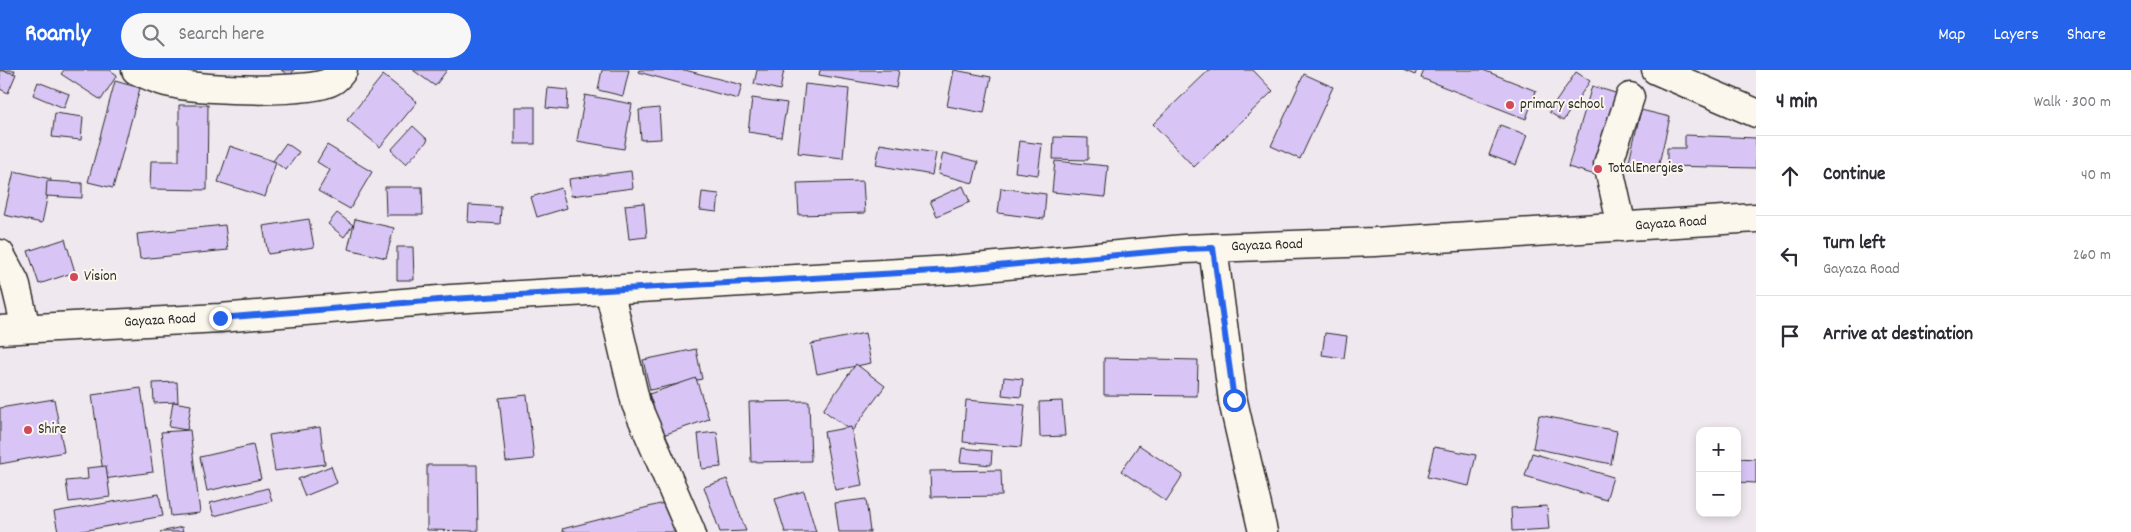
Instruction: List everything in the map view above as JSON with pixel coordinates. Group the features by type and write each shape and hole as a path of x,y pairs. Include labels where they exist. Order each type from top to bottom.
{"main road":[{"path":"136,70 158,79 181,85 249,89 301,88 322,85 332,81 343,70"},
{"path":"1656,70 1756,113"},
{"path":"1622,226 1608,164 1630,96"},
{"name":"Gayaza Road","path":"13,329 220,318 451,299 609,289 952,270 1184,249 1384,241 1756,218"},
{"path":"1213,248 1234,400 1263,532"},
{"path":"0,254 15,282 13,329"},
{"path":"609,289 636,404 691,532"}],"building":[{"path":"0,70 15,70 13,75"},
{"path":"0,70 16,74 8,93 0,89"},
{"path":"64,70 110,70 117,75 101,100 61,74"},
{"path":"281,70 294,70 290,76"},
{"path":"413,70 447,70 435,86"},
{"path":"602,70 629,70 623,96 598,90"},
{"path":"639,70 685,70 742,85 738,99 638,72"},
{"path":"757,70 784,70 780,90 754,84"},
{"path":"820,70 899,70 896,88 819,75"},
{"path":"954,70 991,77 984,113 947,106"},
{"path":"1209,70 1253,70 1273,91 1194,167 1153,124"},
{"path":"1403,70 1417,70 1415,75"},
{"name":"primary school","path":"1424,70 1483,70 1536,91 1526,119 1421,78"},
{"path":"1576,72 1590,81 1563,121 1549,112"},
{"path":"1304,74 1333,87 1300,159 1271,146"},
{"path":"383,75 417,102 380,147 347,120"},
{"path":"115,81 140,88 113,188 88,182"},
{"path":"38,82 69,94 64,108 33,95"},
{"path":"805,84 849,89 843,158 798,153"},
{"path":"1592,86 1622,95 1599,176 1568,167"},
{"path":"548,88 568,90 567,110 546,108"},
{"path":"585,95 632,104 624,149 577,141"},
{"path":"752,98 787,103 781,137 748,132"},
{"path":"179,105 208,105 207,190 150,189 151,161 179,161"},
{"path":"515,107 535,107 535,144 515,144"},
{"path":"659,108 661,139 641,140 639,110"},
{"path":"1641,110 1670,117 1657,172 1628,165"},
{"path":"55,113 83,117 81,140 52,137"},
{"name":"primary school","path":"1500,125 1527,135 1516,165 1489,155"},
{"path":"413,126 428,140 406,164 391,150"},
{"path":"1685,135 1756,138 1756,168 1667,166 1667,148 1685,148"},
{"path":"1054,137 1088,138 1088,160 1053,159"},
{"path":"1019,141 1042,144 1038,175 1015,172"},
{"path":"286,143 299,152 286,170 273,161"},
{"path":"880,144 936,153 932,175 876,165"},
{"path":"327,145 372,172 350,209 318,191 330,170 317,162"},
{"path":"230,146 276,162 265,197 218,182"},
{"path":"943,153 978,162 973,183 938,174"},
{"path":"1055,161 1108,166 1105,197 1052,192"},
{"path":"14,171 51,179 42,223 4,215"},
{"path":"631,171 633,188 571,196 569,179"},
{"path":"47,181 82,183 82,198 46,196"},
{"path":"863,181 865,213 799,215 797,183"},
{"path":"963,186 970,202 937,216 930,201"},
{"path":"385,187 422,187 423,215 386,215"},
{"path":"561,188 567,208 537,217 531,197"},
{"path":"1001,188 1046,194 1044,219 998,213"},
{"path":"702,192 719,194 717,212 700,210"},
{"path":"644,203 647,237 629,239 625,205"},
{"path":"469,205 501,207 500,224 468,222"},
{"path":"337,213 353,225 344,237 328,224"},
{"path":"309,219 314,247 268,254 263,226"},
{"path":"355,219 394,228 386,258 348,249"},
{"path":"225,225 228,250 140,259 137,234"},
{"path":"65,239 75,272 39,284 28,251"},
{"path":"397,247 413,247 414,280 397,280"},
{"path":"865,333 871,363 817,374 811,344"},
{"path":"1325,333 1347,336 1344,358 1322,355"},
{"path":"696,349 702,379 650,390 643,360"},
{"path":"1104,358 1198,360 1197,396 1104,395"},
{"path":"856,364 885,386 852,431 823,410"},
{"path":"1004,377 1023,379 1021,397 1002,395"},
{"path":"696,378 709,419 663,435 649,394"},
{"path":"177,382 178,402 154,403 153,383"},
{"path":"141,388 153,472 104,479 92,395"},
{"path":"527,395 534,459 506,462 499,398"},
{"path":"54,399 64,452 0,464 0,408"},
{"path":"966,400 1025,405 1021,447 963,442"},
{"path":"809,401 811,461 751,462 749,402"},
{"path":"1062,401 1065,436 1040,437 1039,402"},
{"path":"173,402 191,405 187,430 169,427"},
{"path":"1539,415 1617,431 1611,464 1533,448"},
{"path":"320,427 325,464 275,471 269,435"},
{"path":"851,427 862,485 835,490 824,432"},
{"path":"190,430 200,513 171,516 161,432"},
{"path":"717,432 721,467 702,469 698,434"},
{"path":"253,445 261,479 207,491 200,457"},
{"path":"1139,445 1183,475 1166,501 1121,471"},
{"path":"1434,447 1476,455 1469,486 1427,477"},
{"path":"962,448 992,451 991,465 960,462"},
{"path":"1532,453 1613,477 1606,500 1525,476"},
{"path":"1741,458 1756,459 1756,483 1741,482"},
{"path":"427,465 477,465 478,531 427,530"},
{"path":"106,466 110,497 69,502 66,481 88,479 87,468"},
{"path":"331,466 337,483 305,496 298,479"},
{"path":"1001,470 1002,496 931,497 930,471"},
{"path":"727,479 746,531 720,532 704,487"},
{"path":"268,488 272,501 214,516 210,503"},
{"path":"804,491 816,532 785,532 775,499"},
{"path":"159,494 163,516 77,532 58,532 54,512"},
{"path":"866,499 870,532 839,532 835,503"},
{"path":"672,501 681,532 563,532 562,529"},
{"path":"1547,506 1549,529 1512,531 1511,508"},
{"path":"182,527 183,532 160,532"}],"place":[{"name":"primary school","path":"1510,105"},
{"name":"TotalEnergies","path":"1598,169"},
{"name":"Vision","path":"74,277"},
{"name":"Shire","path":"28,430"}],"route":[{"path":"220,318 451,299 952,270 1213,248 1234,400"}]}
